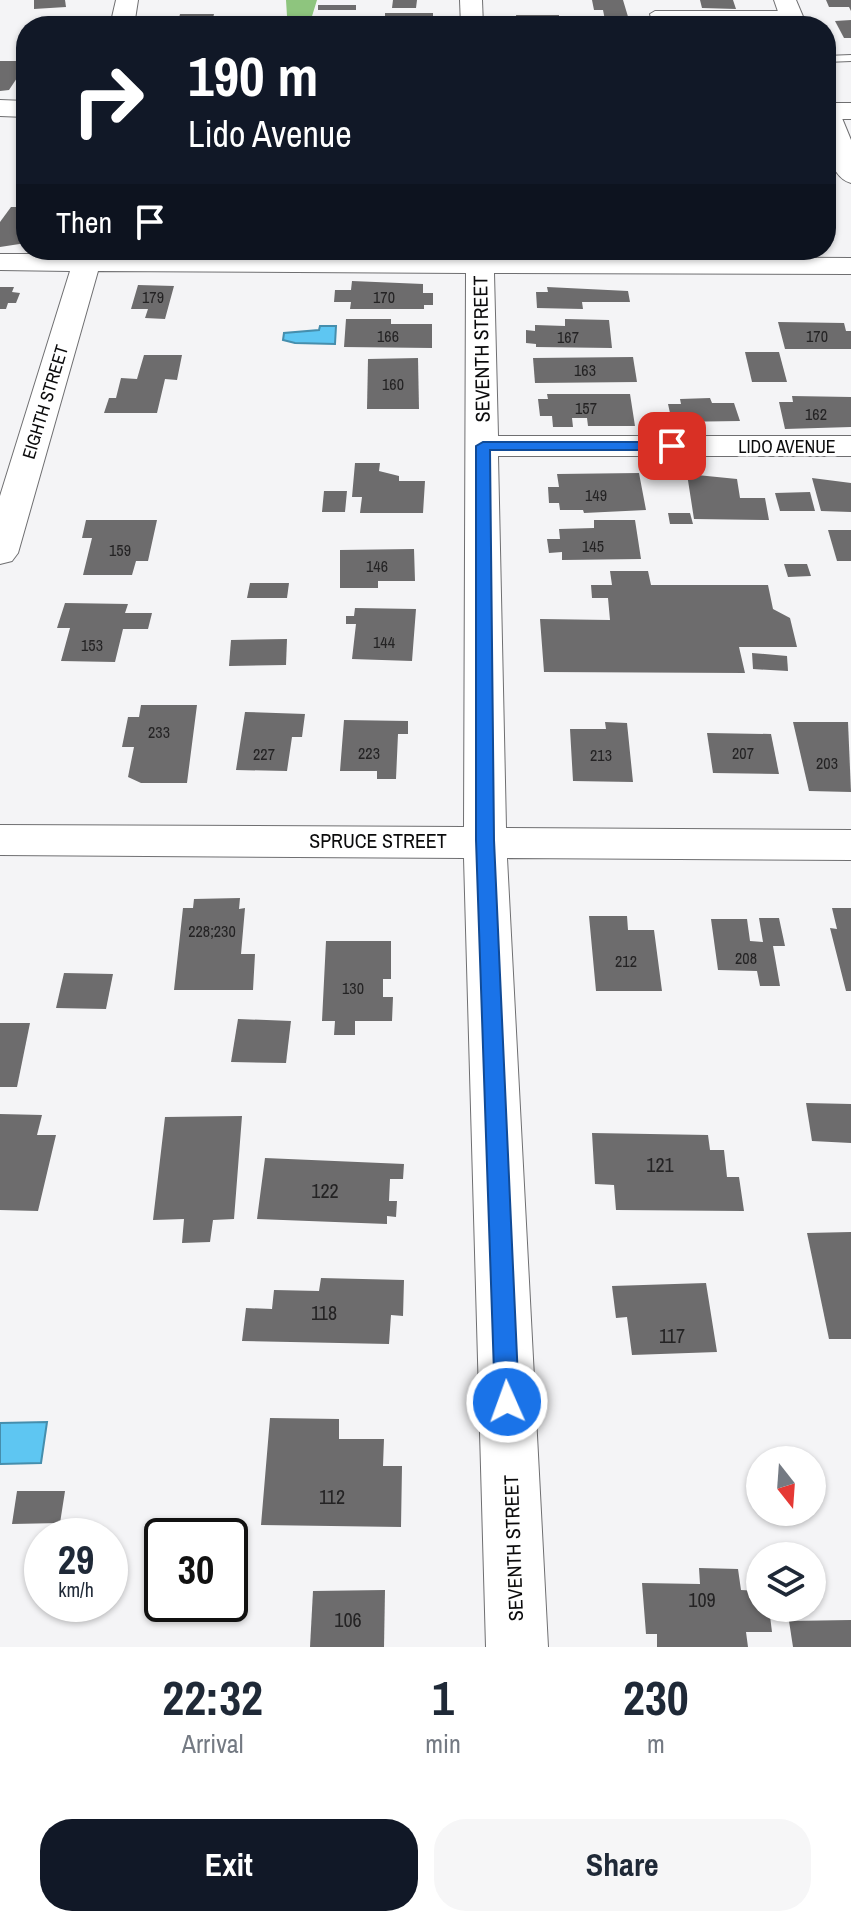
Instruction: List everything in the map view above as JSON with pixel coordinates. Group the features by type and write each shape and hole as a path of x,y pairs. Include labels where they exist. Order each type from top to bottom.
{"street":[{"path":"836,121 851,175"},
{"path":"0,262 29,260"},
{"name":"EIGHTH STREET","path":"0,553 87,260"},
{"name":"SEVENTH STREET","path":"480,260 485,840 517,1647"},
{"path":"628,260 851,266"},
{"path":"0,443 33,443"},
{"name":"LIDO AVENUE","path":"483,446 851,446"},
{"name":"SPRUCE STREET","path":"0,840 485,840 851,845"}],"lane":[{"path":"675,0 679,14"},
{"path":"656,16 790,13"}],"green space":[{"path":"286,0 317,0 312,16 287,16"}],"water":[{"path":"320,326 336,326 335,344 283,340 284,333 319,330"},
{"path":"47,1422 41,1463 0,1464 0,1423"}],"building":[{"path":"34,0 65,0 66,7 34,9"},
{"path":"393,0 417,0 416,8 392,8"},
{"path":"592,0 623,0 628,16 604,16 603,10 594,10"},
{"path":"700,0 733,0 736,9 702,8"},
{"path":"826,0 851,0 851,11 849,7 829,7"},
{"path":"318,5 356,5 356,10 318,10"},
{"path":"385,13 433,13 433,16 385,16"},
{"path":"180,14 214,14 214,16"},
{"path":"516,15 559,15 559,16"},
{"path":"851,20 851,38 844,38 836,21"},
{"path":"0,61 16,61 16,80 9,90 0,91"},
{"path":"11,207 16,207 16,245 0,247 0,222"},
{"path":"352,281 423,284 423,293 433,293 433,305 424,305 424,309 350,309 351,302 334,302 335,290 351,290"},
{"path":"138,285 174,286 165,319 145,318 148,309 131,309"},
{"path":"0,287 14,287 12,292 20,293 16,303 8,303 6,309 0,309"},
{"path":"547,287 628,291 630,302 582,302 583,309 537,308 536,292 548,292"},
{"path":"346,319 391,319 391,324 432,324 432,348 344,347"},
{"path":"565,319 609,320 612,348 536,347 536,344 526,343 526,330 535,331 535,325 565,326"},
{"path":"778,322 844,323 846,331 851,331 851,349 785,349"},
{"path":"745,352 779,352 787,382 752,382"},
{"path":"144,355 182,355 177,380 165,379 157,413 104,413 109,398 116,398 121,378 137,379"},
{"path":"633,357 637,382 535,383 533,358"},
{"path":"418,358 419,409 367,409 368,359"},
{"path":"547,394 630,394 635,426 588,426 587,418 572,418 573,427 553,427 552,416 540,416 538,399 548,399"},
{"path":"792,396 851,397 851,427 785,429 779,402 793,402"},
{"path":"710,398 712,403 734,403 740,421 672,422 668,404 681,404 680,399"},
{"path":"355,463 380,463 379,471 399,476 399,481 425,481 423,513 360,513 362,497 352,497"},
{"path":"639,473 646,510 584,513 583,510 560,510 559,503 549,503 548,487 559,487 557,474"},
{"path":"687,474 737,479 740,498 765,498 769,520 694,519"},
{"path":"812,478 851,483 851,512 821,511"},
{"path":"324,491 347,491 345,512 322,512"},
{"path":"810,492 815,511 780,511 775,493"},
{"path":"668,513 690,513 693,524 670,524"},
{"path":"86,520 157,520 148,561 136,561 132,575 83,575 92,538 82,538"},
{"path":"594,520 635,520 641,559 562,560 562,552 549,553 547,539 560,539 559,529 594,528"},
{"path":"828,530 851,530 851,561 837,561"},
{"path":"414,549 415,581 378,581 378,588 340,588 340,550"},
{"path":"784,564 807,564 811,576 788,577"},
{"path":"610,571 648,571 651,585 768,585 773,609 790,618 797,647 739,647 745,673 544,672 540,619 610,620 608,598 592,598 591,585 612,585"},
{"path":"250,583 289,583 287,598 247,598"},
{"path":"65,603 128,604 125,613 152,613 148,629 123,629 115,662 61,661 70,628 57,628"},
{"path":"355,608 416,609 412,661 352,659 356,624 346,624 346,616 354,616"},
{"path":"287,639 286,665 229,666 231,640"},
{"path":"752,653 787,656 788,671 753,669"},
{"path":"141,705 197,705 187,783 141,783 128,777 134,747 122,747 128,717 139,717"},
{"path":"245,712 305,714 302,737 292,737 287,771 236,770"},
{"path":"344,720 408,721 408,734 398,734 396,779 377,779 377,771 340,771"},
{"path":"605,722 627,723 633,782 573,781 570,729 606,729"},
{"path":"793,722 848,722 851,792 809,791"},
{"path":"707,733 771,734 779,774 713,773"},
{"path":"240,898 239,909 245,908 241,954 255,954 253,990 174,990 183,908 193,908 194,899"},
{"path":"832,908 851,908 851,991 846,991 830,928 837,929"},
{"path":"589,916 627,916 628,930 654,930 662,991 596,991"},
{"path":"759,918 779,918 785,946 773,946 780,986 760,986 757,971 718,970 711,919 747,919 750,941 763,942"},
{"path":"326,941 391,941 391,979 383,979 383,997 393,997 392,1021 355,1021 355,1035 334,1035 335,1021 322,1021"},
{"path":"64,973 113,974 106,1009 56,1008"},
{"path":"238,1019 291,1021 286,1063 231,1062"},
{"path":"0,1023 30,1023 17,1087 0,1087"},
{"path":"806,1103 851,1104 851,1143 812,1141"},
{"path":"0,1114 42,1115 37,1135 56,1135 38,1211 0,1210"},
{"path":"242,1116 234,1219 213,1220 210,1242 182,1243 184,1219 153,1220 165,1117"},
{"path":"592,1133 708,1135 710,1150 724,1150 727,1177 739,1177 744,1211 616,1210 614,1185 595,1184"},
{"path":"265,1158 404,1164 403,1179 390,1179 389,1201 397,1201 396,1217 387,1216 387,1224 257,1219"},
{"path":"851,1232 851,1339 829,1339 807,1233"},
{"path":"321,1278 404,1280 403,1316 391,1315 389,1344 242,1341 246,1308 272,1309 274,1290 319,1291"},
{"path":"706,1283 717,1352 632,1355 627,1317 616,1318 612,1286"},
{"path":"270,1418 339,1419 339,1439 384,1439 383,1466 402,1466 401,1527 261,1525"},
{"path":"17,1491 65,1491 61,1518 24,1518 24,1524 12,1524"},
{"path":"699,1568 738,1569 741,1590 746,1590 746,1622 771,1622 772,1632 746,1632 748,1647 657,1647 657,1634 646,1634 642,1583 700,1584"},
{"path":"385,1590 384,1647 310,1647 313,1591"},
{"path":"851,1620 851,1647 793,1647 789,1622"}],"route":[{"path":"507,1402 485,840 483,446 672,446"}]}
